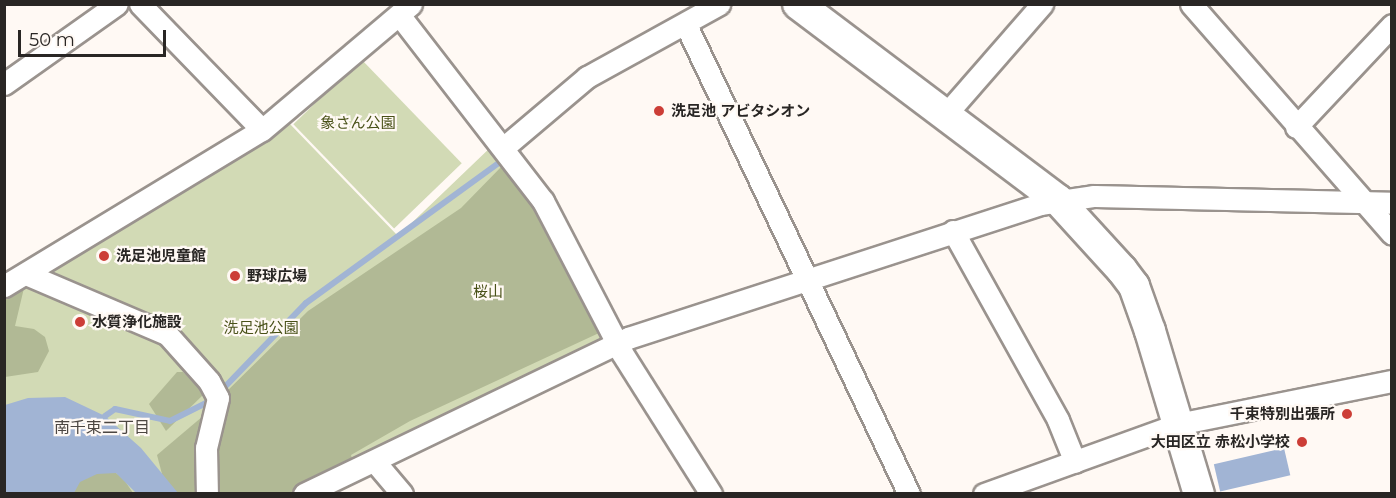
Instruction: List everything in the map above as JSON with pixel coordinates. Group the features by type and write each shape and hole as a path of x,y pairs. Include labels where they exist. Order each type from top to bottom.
{"street":[{"path":"4,84 117,4"},
{"path":"140,4 262,130"},
{"path":"503,148 587,77 686,25 718,4"},
{"path":"798,4 946,113 1058,200 1134,286 1199,494"},
{"path":"946,113 1042,4"},
{"path":"1191,4 1296,127 1392,234"},
{"path":"4,286 262,130 405,10 543,201 617,344 711,494"},
{"path":"686,25 810,278 909,494"},
{"path":"1296,127 1392,25"},
{"path":"304,494 375,462 617,344 953,231 1058,200 1094,196 1392,203"},
{"path":"953,231 1058,420 1075,462"},
{"path":"26,274 167,334 214,390 206,448 207,494"},
{"path":"984,494 1178,424 1392,381"},
{"path":"375,462 402,494"}],"green space":[{"name":"象さん公園","path":"361,59 462,163 394,229 293,124"},
{"name":"洗足池公園","path":"282,122 289,123 398,236 494,144 607,341 321,477 335,493 5,494 5,293"},
{"name":"桜山","path":"503,165 557,238 599,333 410,421 351,455 354,466 293,493 218,493 212,464 220,398 308,311 461,208"},
{"path":"24,288 15,326 34,329 45,337 49,351 38,372 5,377 5,296"},
{"path":"177,372 183,372 204,394 166,431 149,404"},
{"path":"209,411 200,493 167,493 157,455"},
{"path":"105,465 123,478 133,493 67,494 76,473"}],"water":[{"path":"65,397 105,416 141,448 178,493 136,493 116,473 97,474 80,482 74,493 5,493 5,405 28,398"},
{"path":"1284,448 1290,475 1220,491 1214,464"}],"waterway":[{"path":"219,393 306,303 503,160"},
{"path":"105,416 115,409 170,421 212,400"}],"place":[{"name":"洗足池 アビタシオン","path":"659,111"},
{"name":"洗足池児童館","path":"104,256"},
{"name":"野球広場","path":"235,276"},
{"name":"水質浄化施設","path":"80,322"},
{"name":"千束特別出張所","path":"1347,414"},
{"name":"大田区立 赤松小学校","path":"1302,442"}],"district":[{"name":"南千束二丁目","path":"102,428"}]}
